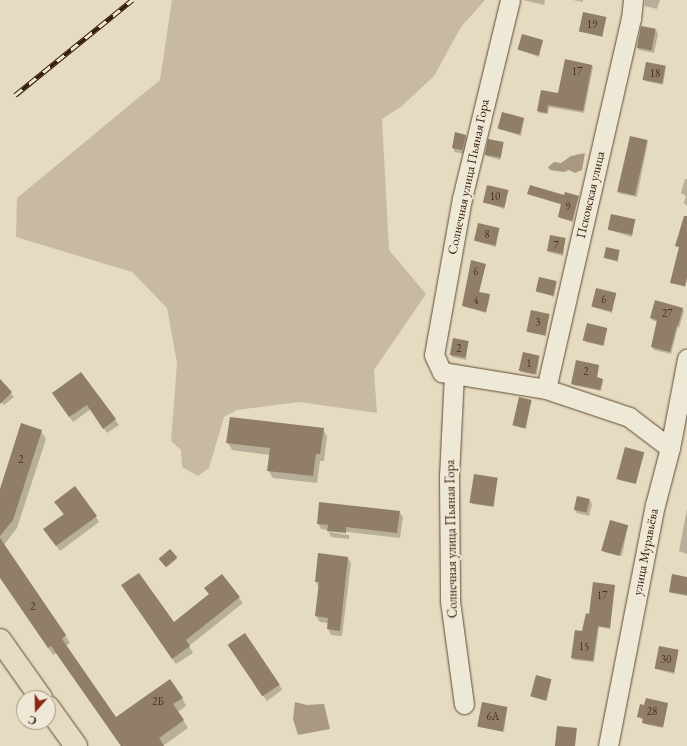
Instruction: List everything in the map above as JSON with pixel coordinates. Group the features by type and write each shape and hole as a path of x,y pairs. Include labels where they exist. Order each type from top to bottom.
{"main road":[{"path":"0,640 35,690"},
{"path":"56,718 76,746"}],"street":[{"name":"Солнечная улица Пьяная Гора","path":"464,704 450,601 449,476 454,374 442,372 434,355 462,198 510,0"},
{"name":"Псковская улица","path":"546,389 631,19 633,0"},
{"name":"улица Муравьёва","path":"608,746 655,504 670,448 687,360"},
{"path":"454,374 546,389 629,417 670,448"}],"shaded area":[{"path":"172,0 485,0 461,27 434,76 402,106 382,119 389,250 426,294 374,370 377,413 299,402 237,410 224,417 209,468 198,476 182,467 181,450 171,441 177,363 167,308 132,272 16,237 17,198 160,80"},
{"path":"585,153 582,170 575,173 569,170 564,172 550,170 548,167 554,162 561,163 571,156"},
{"path":"295,702 307,705 324,704 330,729 298,735 293,719"}],"building":[{"path":"583,12 606,17 602,37 579,32"},
{"path":"641,26 656,29 652,50 637,48"},
{"path":"522,34 543,40 539,55 518,49"},
{"path":"565,59 592,65 583,111 548,105 547,113 537,111 541,90 558,93"},
{"path":"646,62 666,66 662,83 643,80"},
{"path":"502,112 524,118 520,134 498,128"},
{"path":"455,132 466,135 462,150 452,148"},
{"path":"630,136 648,140 635,196 617,192"},
{"path":"488,139 504,142 501,158 485,155"},
{"path":"487,185 508,190 504,207 483,203"},
{"path":"530,185 564,195 565,192 579,196 572,221 558,217 561,204 527,194"},
{"path":"611,214 635,219 632,235 608,230"},
{"path":"684,216 687,216 687,277 685,286 670,283 679,247 675,246"},
{"path":"478,223 499,228 495,245 474,241"},
{"path":"550,235 566,238 563,254 547,251"},
{"path":"606,247 620,250 617,261 604,258"},
{"path":"471,260 486,264 479,292 490,294 486,312 462,306"},
{"path":"539,277 557,281 553,296 536,292"},
{"path":"596,288 616,293 612,312 591,306"},
{"path":"655,300 683,308 670,352 651,347 657,320 650,318"},
{"path":"531,310 550,314 545,335 526,332"},
{"path":"587,323 607,328 603,346 583,340"},
{"path":"453,338 469,341 465,358 450,355"},
{"path":"523,352 540,356 535,374 519,371"},
{"path":"576,360 599,365 597,377 603,379 600,390 571,384"},
{"path":"81,372 116,419 103,429 87,405 69,417 52,393"},
{"path":"0,379 12,392 0,404"},
{"path":"519,397 532,400 525,428 512,425"},
{"path":"230,417 324,428 320,454 316,454 313,476 267,471 270,448 226,443"},
{"path":"21,423 42,430 13,520 0,536 0,489"},
{"path":"625,447 644,452 636,484 616,479"},
{"path":"474,474 498,478 493,506 469,503"},
{"path":"75,486 97,516 56,546 43,529 64,514 54,502"},
{"path":"577,496 590,499 587,513 574,510"},
{"path":"319,502 400,511 397,533 346,527 346,533 327,531 328,525 317,524"},
{"path":"610,520 628,525 619,556 601,551"},
{"path":"0,538 66,635 62,639 116,717 170,679 183,698 173,704 184,720 159,738 164,746 121,746 51,646 48,648 0,578"},
{"path":"170,549 177,557 166,567 159,559"},
{"path":"318,553 348,557 340,631 327,629 328,618 315,616 319,582 315,582"},
{"path":"139,573 174,622 209,594 204,588 222,574 240,597 186,640 190,646 172,659 121,585"},
{"path":"672,574 687,577 687,595 669,592"},
{"path":"593,582 615,585 610,628 598,626 593,661 571,658 575,630 582,631 586,613 589,614"},
{"path":"245,633 280,684 262,696 228,645"},
{"path":"659,646 679,650 674,672 655,669"},
{"path":"536,675 551,679 546,700 530,696"},
{"path":"646,698 668,703 663,727 642,723 643,718 637,717 640,704 644,705"},
{"path":"482,702 508,707 503,732 477,727"},
{"path":"557,726 577,728 575,746 555,746"}],"railway":[{"path":"15,95 132,0"}]}
